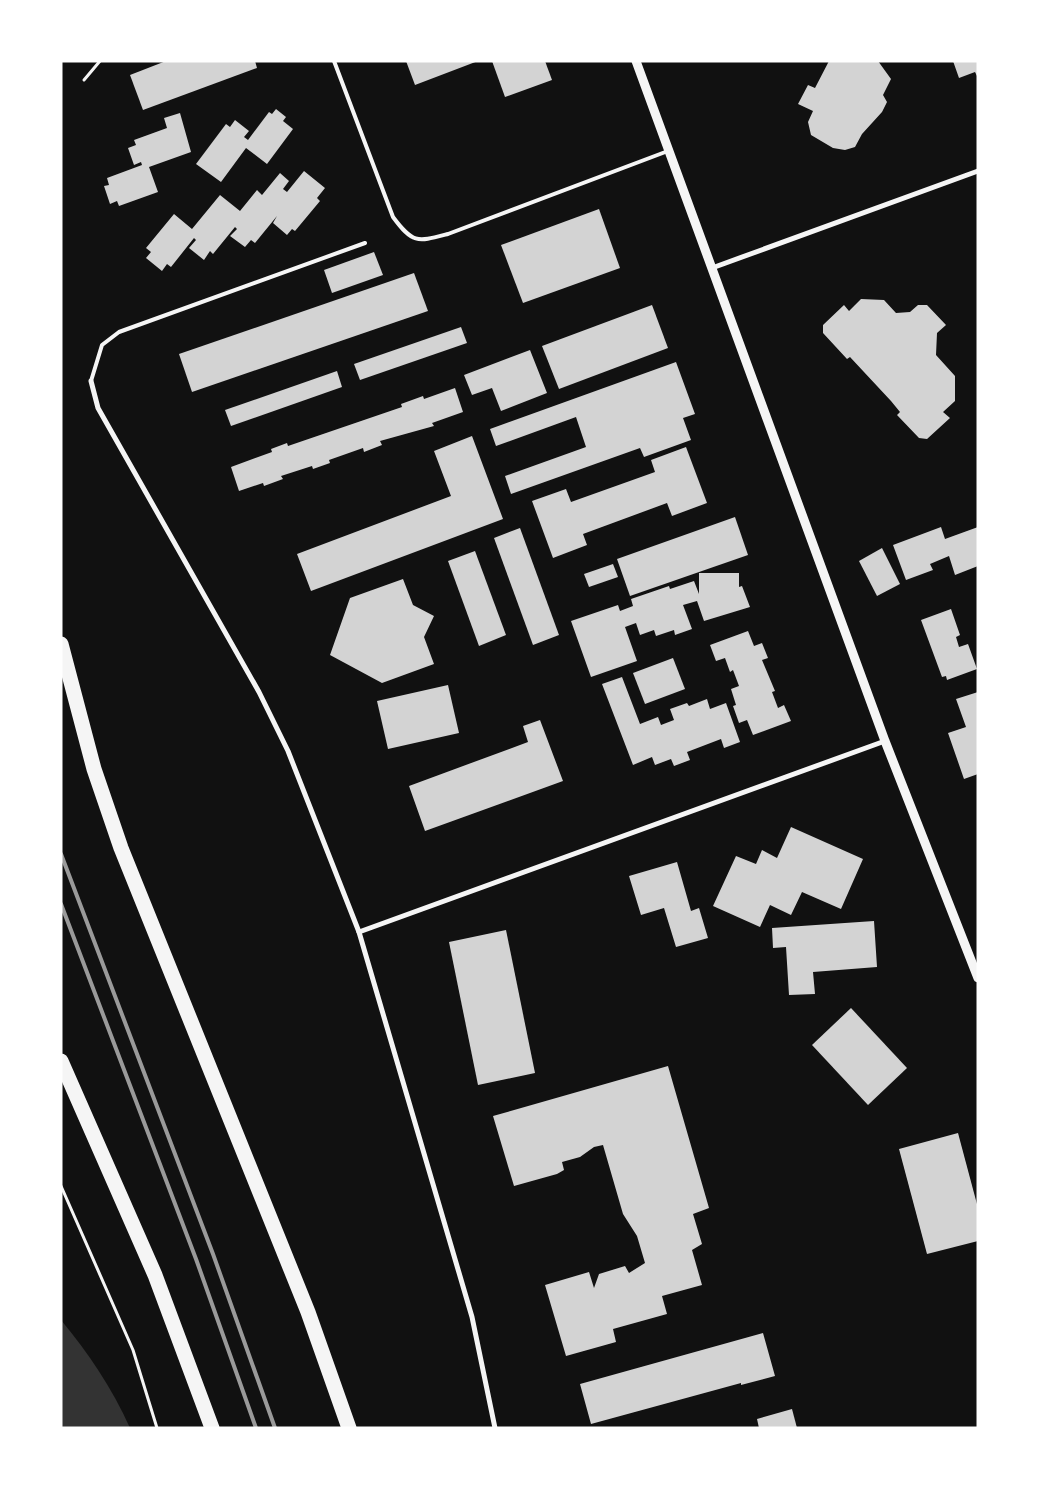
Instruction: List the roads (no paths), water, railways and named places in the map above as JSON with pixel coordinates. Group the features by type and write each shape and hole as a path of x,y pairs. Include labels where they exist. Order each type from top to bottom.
{"highway":[{"path":"61,644 94,769 121,848 308,1312 349,1428"},
{"path":"61,1061 155,1275 212,1428"}],"street":[{"path":"636,61 885,741 978,978"},
{"path":"712,268 978,171"},
{"path":"91,382 98,408 259,692 280,734 359,932 472,1317 495,1428"},
{"path":"359,932 885,741"}],"lane":[{"path":"334,61 393,217 406,234 422,240 448,234 669,151"},
{"path":"91,382 102,345 119,332 365,243"}],"railway":[{"path":"61,854 213,1254 275,1428"},
{"path":"61,904 196,1259 256,1428"}]}
